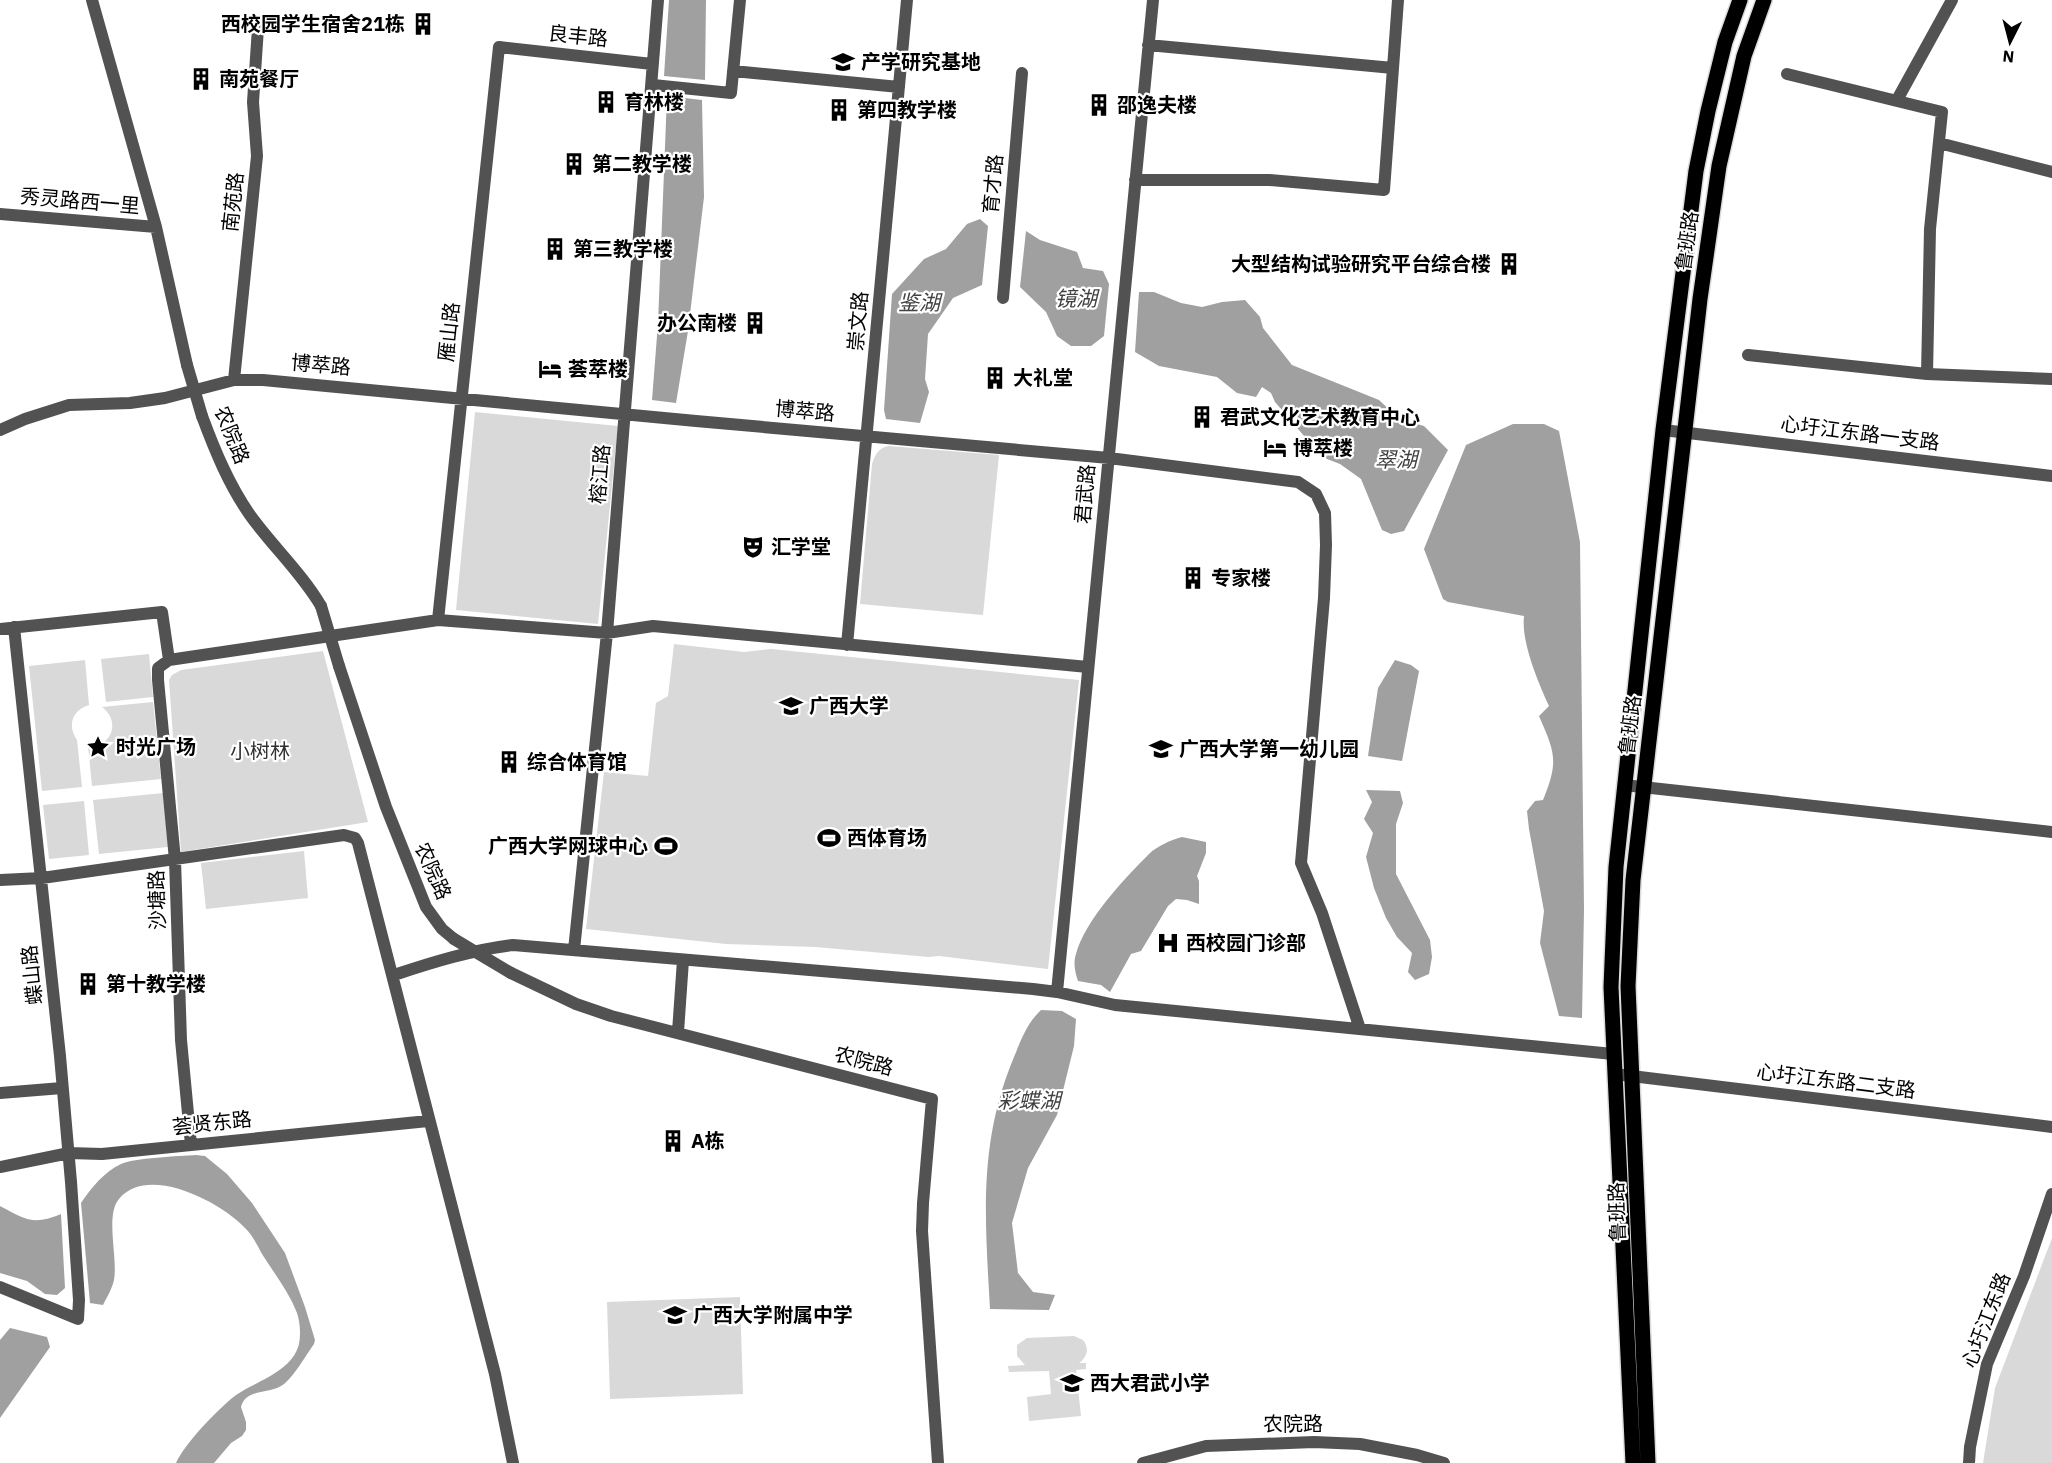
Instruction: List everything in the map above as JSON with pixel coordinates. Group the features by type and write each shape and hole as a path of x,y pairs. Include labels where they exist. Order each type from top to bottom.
{"main road":[{"name":"鲁班路","path":"1633,1463 1611,987 1616,867 1663,430 1696,171 1725,42 1740,0"},
{"name":"鲁班路","path":"1648,1463 1628,986 1633,880 1700,299 1719,166 1744,56 1764,0"}],"street":[{"name":"农院路","path":"92,0 156,227 187,365 202,416 219,460 237,496 260,528 309,586 321,606 386,807 426,908 442,929 454,939 511,974 576,1004 611,1016 932,1099 922,1231 938,1463"},
{"name":"榕江路","path":"574,950 607,633 653,85 652,64 658,0"},
{"path":"653,85 731,93 740,0"},
{"name":"崇文路","path":"847,645 908,0"},
{"name":"君武路","path":"1057,992 1153,0"},
{"path":"1135,180 1269,180 1384,190 1398,0"},
{"path":"1897,100 1952,0"},
{"name":"南苑路","path":"234,380 257,156 253,102 258,28"},
{"path":"1148,45 1394,68"},
{"name":"良丰路","path":"499,48 652,64"},
{"name":"雁山路","path":"438,620 499,48"},
{"path":"733,71 899,87"},
{"name":"育才路","path":"1003,298 1022,73"},
{"path":"1787,74 1942,112 1930,229 1926,374"},
{"path":"1939,143 2052,172"},
{"name":"秀灵路西一里","path":"0,214 156,227"},
{"path":"1749,355 1926,374 2052,379"},
{"name":"博萃路","path":"0,430 69,405 130,403 165,398 234,380 275,381 1108,458 1298,482 1316,494 1325,513 1326,545 1324,598 1301,863 1322,913 1360,1029"},
{"name":"心圩江东路一支路","path":"1663,430 2052,476"},
{"path":"0,629 162,612 169,660 438,620 607,633 652,626 1088,667"},
{"name":"蝶山路","path":"2,1292 78,1320 69,1153 14,627"},
{"name":"沙塘路","path":"169,660 158,668 158,680 175,860 181,1040 191,1145"},
{"path":"1624,785 2052,832"},
{"path":"0,880 42,878 350,835 358,843 394,975 428,1121 495,1374 513,1463"},
{"path":"394,975 485,948 513,945 1057,992 1114,1005 1614,1054"},
{"path":"678,1032 682,960"},
{"name":"心圩江东路二支路","path":"1615,1074 2052,1127"},
{"path":"0,1093 62,1088"},
{"name":"荟贤东路","path":"0,1167 69,1153 102,1154 428,1121"},
{"name":"心圩江东路","path":"1969,1463 1970,1447 1987,1364 2024,1276 2052,1194"},
{"name":"农院路","path":"1143,1463 1206,1446 1314,1442 1360,1444 1417,1455 1444,1463"}],"green space":[{"path":"475,412 618,426 598,624 456,610"},
{"path":"889,446 999,455 983,615 860,604 872,464 878,452"},
{"name":"西体育场","path":"674,644 744,652 771,649 1079,680 1048,969 939,956 815,947 726,944 586,929 604,772 648,776 656,703 668,696"},
{"name":"小树林","path":"323,651 368,822 181,852 169,680 172,675 181,670"},
{"path":"149,654 153,697 106,702 101,659"},
{"path":"85,660 89,705 83,707 75,715 72,724 77,740 82,787 42,791 29,666"},
{"path":"153,702 161,779 92,786 88,746 103,743 108,738 112,726 108,713 102,707"},
{"path":"163,793 168,847 99,854 93,800"},
{"path":"84,801 89,855 49,859 43,805"},
{"path":"304,851 308,898 206,909 201,863"},
{"path":"2052,1238 2052,1463 1983,1463 1995,1388"},
{"path":"740,1297 743,1394 610,1399 607,1302"},
{"path":"1074,1336 1083,1340 1087,1350 1079,1363 1086,1363 1086,1369 1076,1370 1081,1416 1029,1421 1027,1397 1051,1394 1049,1371 1009,1372 1008,1366 1025,1365 1017,1356 1017,1345 1027,1338"}],"water":[{"path":"669,0 706,0 705,80 664,76"},
{"path":"667,96 702,100 704,197 688,331 676,403 652,400 658,323"},
{"name":"鉴湖","path":"980,219 988,226 982,285 953,298 928,334 925,379 929,392 920,423 886,419 884,410 892,294 924,259 946,249 967,224"},
{"name":"镜湖","path":"1026,231 1040,240 1077,252 1083,268 1103,271 1109,284 1104,336 1091,346 1071,346 1057,336 1046,312 1020,287"},
{"name":"翠湖","path":"1139,292 1154,292 1181,303 1202,307 1245,300 1260,317 1263,328 1292,365 1379,400 1399,419 1424,426 1448,450 1404,531 1391,534 1382,530 1361,479 1340,464 1322,457 1275,402 1271,393 1262,387 1256,397 1237,393 1217,377 1159,366 1135,352"},
{"path":"1513,424 1544,424 1559,431 1580,542 1584,910 1582,1018 1559,1016 1540,943 1544,911 1527,811 1535,801 1543,800 1551,776 1553,757 1549,739 1539,716 1549,706 1535,674 1528,650 1524,616 1448,602 1443,599 1424,549 1466,445"},
{"path":"1395,660 1411,665 1419,671 1402,761 1368,756 1378,688"},
{"path":"1366,790 1400,791 1403,803 1396,824 1396,874 1430,940 1432,957 1429,974 1415,980 1408,972 1412,953 1397,937 1386,918 1374,888 1366,857 1373,833 1364,819 1372,802"},
{"path":"1182,837 1206,842 1206,853 1197,876 1199,904 1176,899 1168,906 1141,951 1131,954 1110,992 1101,985 1078,981 1075,968 1076,954 1088,927 1097,914 1118,887 1149,854 1156,848"},
{"name":"彩蝶湖","path":"1041,1010 1062,1011 1076,1019 1074,1046 1057,1115 1028,1168 1012,1223 1018,1273 1033,1292 1055,1295 1049,1310 990,1309 986,1212 989,1151 994,1120 1002,1089 1019,1044 1028,1026"},
{"path":"205,1156 227,1174 252,1203 285,1253 315,1340 299,1367 285,1383 247,1397 243,1401 241,1407 246,1430 214,1463 176,1463 194,1436 211,1417 236,1395 272,1375 289,1362 295,1354 300,1336 299,1320 294,1305 247,1230 233,1217 202,1198 165,1186 147,1185 132,1189 119,1199 115,1206 112,1226 115,1271 113,1283 103,1305 90,1303 81,1203 85,1197 104,1176 121,1164 146,1159"},
{"path":"0,1206 36,1220 61,1214 65,1288 57,1295 45,1294 27,1281 0,1273"},
{"path":"10,1328 47,1337 50,1347 0,1418 0,1340"}],"place":[{"name":"西校园学生宿舍21栋","path":"423,24"},
{"name":"产学研究基地","path":"843,62"},
{"name":"南苑餐厅","path":"201,79"},
{"name":"育林楼","path":"606,102"},
{"name":"邵逸夫楼","path":"1099,105"},
{"name":"第四教学楼","path":"839,110"},
{"name":"第二教学楼","path":"574,164"},
{"name":"第三教学楼","path":"555,249"},
{"name":"大型结构试验研究平台综合楼","path":"1509,264"},
{"name":"办公南楼","path":"755,323"},
{"name":"荟萃楼","path":"550,369"},
{"name":"大礼堂","path":"995,378"},
{"name":"君武文化艺术教育中心","path":"1202,417"},
{"name":"博萃楼","path":"1275,448"},
{"name":"汇学堂","path":"753,547"},
{"name":"专家楼","path":"1193,578"},
{"name":"广西大学","path":"791,706"},
{"name":"时光广场","path":"98,747"},
{"name":"广西大学第一幼儿园","path":"1161,749"},
{"name":"综合体育馆","path":"509,762"},
{"name":"西体育场","path":"829,838"},
{"name":"广西大学网球中心","path":"666,846"},
{"name":"西校园门诊部","path":"1168,943"},
{"name":"第十教学楼","path":"88,984"},
{"name":"A栋","path":"673,1141"},
{"name":"广西大学附属中学","path":"675,1315"},
{"name":"西大君武小学","path":"1072,1383"}]}
